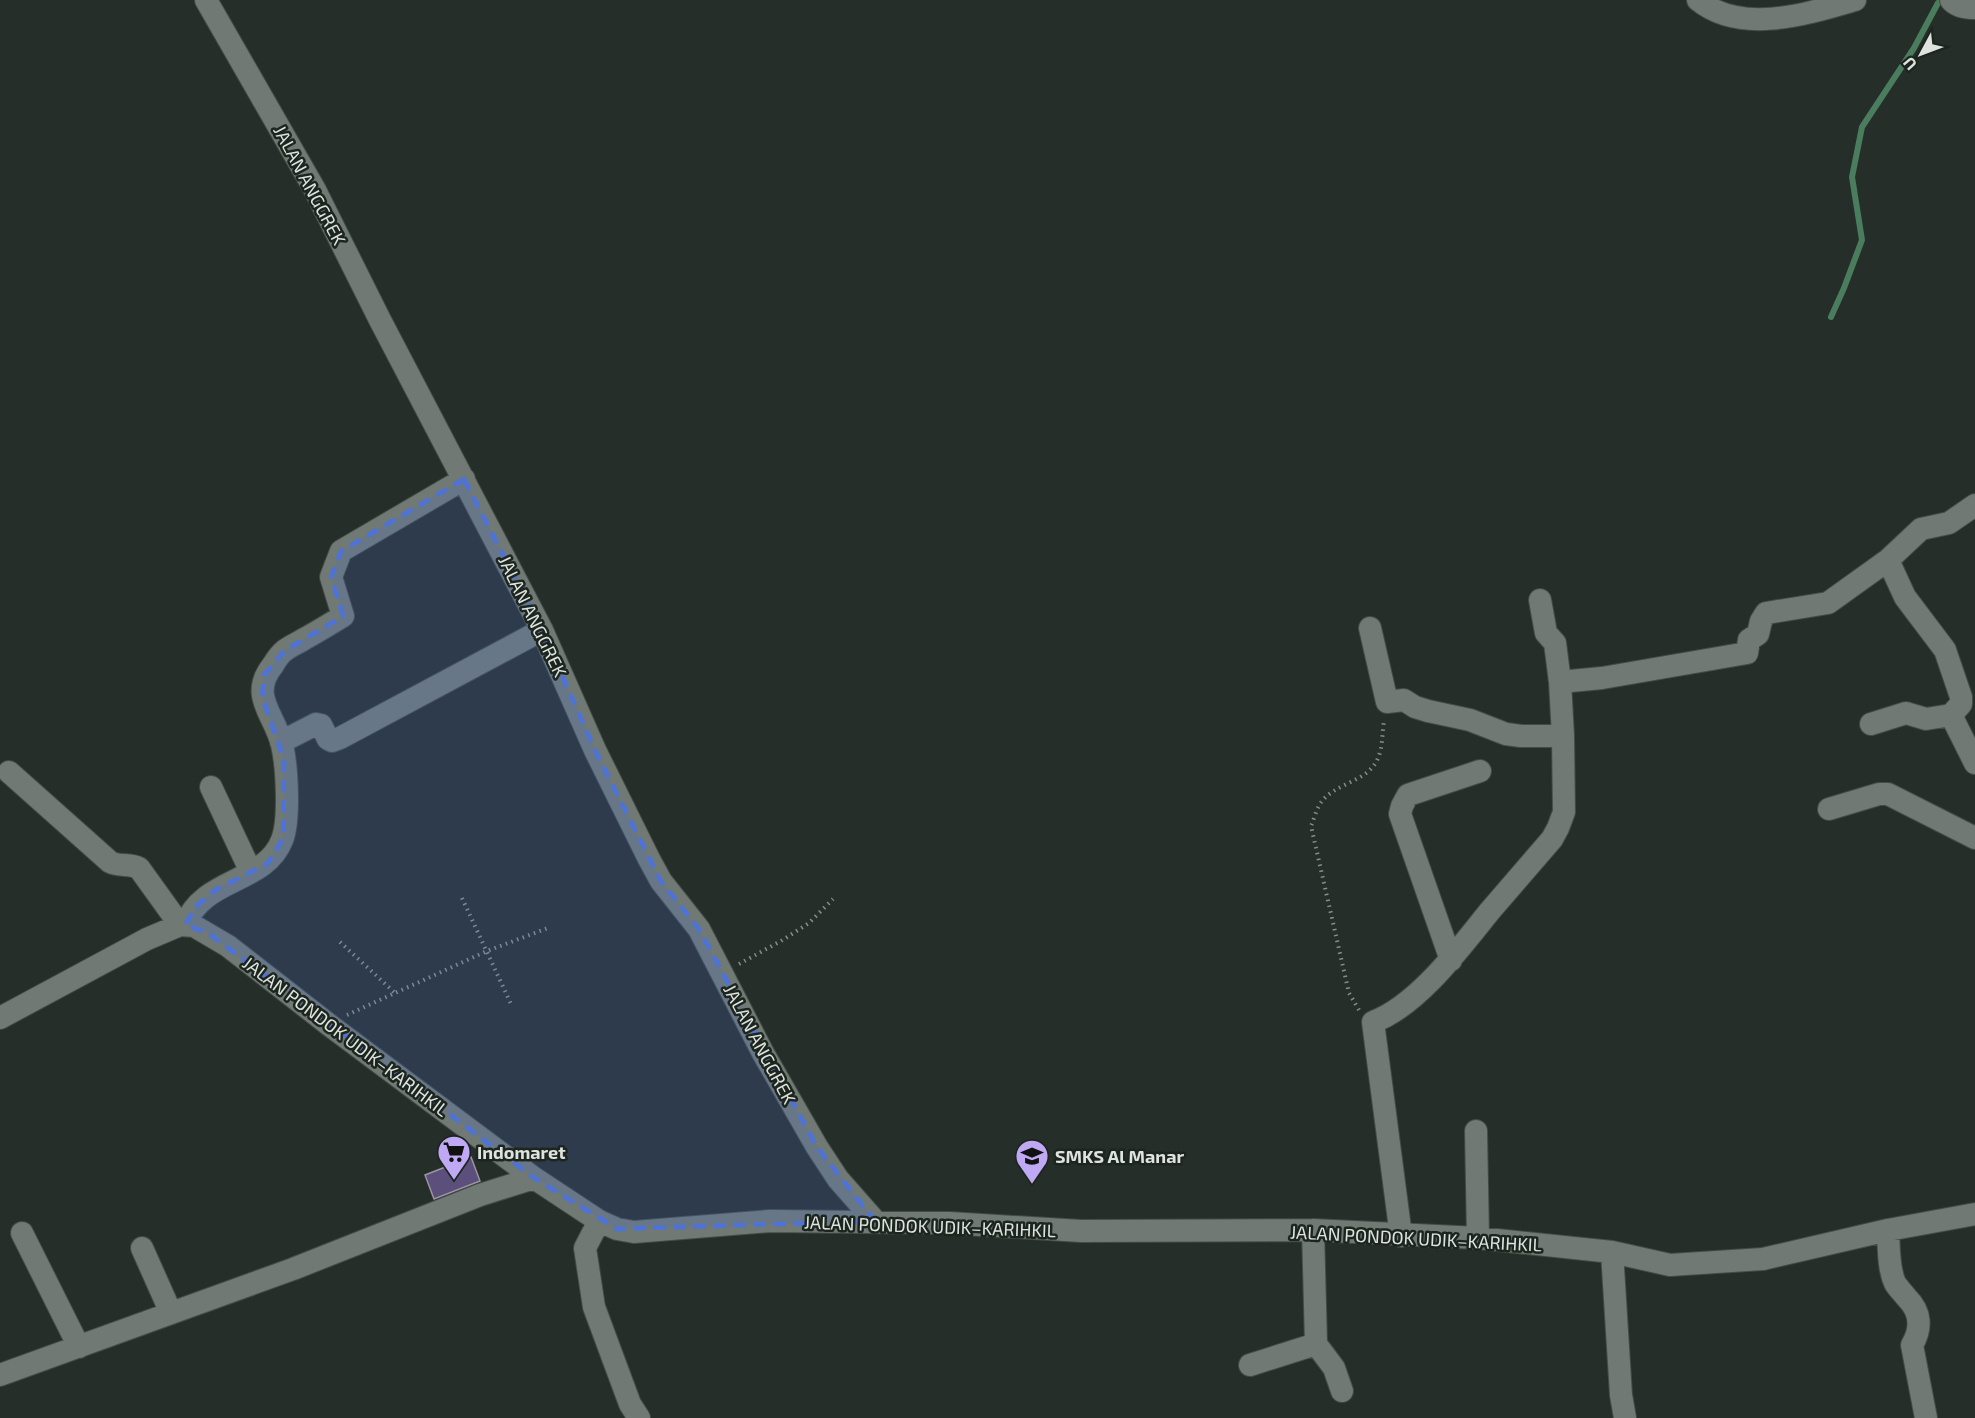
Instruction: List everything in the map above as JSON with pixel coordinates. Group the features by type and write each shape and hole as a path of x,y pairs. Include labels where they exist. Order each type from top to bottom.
{"street":[{"name":"JALAN ANGGREK","path":"206,0 315,190 380,320 543,630 595,750 661,881 699,929 763,1053 817,1147 838,1179 875,1221"},
{"path":"1698,0 1710,10 1725,16 1764,20 1855,0"},
{"path":"0,1018 147,939 182,925 196,906 215,890 268,863 283,838 286,777 282,742 262,697 264,675 284,651 344,616 331,577 340,551 464,478"},
{"path":"1560,682 1602,678 1748,652 1749,640 1758,634 1761,621 1766,613 1828,603 1888,560 1921,529 1949,523 1975,504"},
{"path":"1871,724 1906,713 1926,719 1951,715 1961,704 1961,697 1945,650 1905,597 1888,560"},
{"path":"1401,1236 1373,1022 1388,1017 1398,1010 1451,960 1552,839 1558,828 1563,812 1560,682 1555,643 1546,633 1540,600"},
{"path":"1370,628 1387,702 1404,700 1428,711 1470,720 1506,734 1563,736"},
{"path":"282,742 316,724 321,725 328,739 332,741 340,738 543,630"},
{"path":"1951,715 1975,763"},
{"path":"1451,960 1400,814 1408,795 1480,771"},
{"path":"9,772 110,862 139,868 182,925"},
{"path":"211,787 251,872"},
{"path":"1829,808 1879,794 1888,794 1975,838"},
{"name":"JALAN PONDOK UDIK–KARIHKIL","path":"182,925 208,933 228,946 534,1178 599,1221 617,1230 634,1232 770,1221 949,1223 1081,1231 1313,1230 1478,1238 1612,1252 1670,1265 1763,1258 1888,1230 1975,1214"},
{"path":"1476,1131 1478,1238"},
{"path":"0,1375 293,1269 480,1195 534,1178"},
{"path":"599,1221 585,1248 594,1307 630,1404 639,1418"},
{"path":"1313,1230 1316,1344 1334,1368 1342,1391"},
{"path":"1888,1230 1891,1269 1895,1283 1919,1315 1918,1335 1912,1345 1926,1418"},
{"path":"22,1233 79,1347"},
{"path":"142,1248 171,1313"},
{"path":"1612,1252 1621,1395 1625,1418"},
{"path":"1250,1365 1316,1344"}],"path":[{"path":"1373,1022 1363,1015 1349,993 1311,826 1319,804 1333,791 1373,768 1379,756 1387,702"},
{"path":"462,897 512,1004"},
{"path":"722,972 781,941 809,923 833,899"},
{"path":"328,1024 487,951 548,928"},
{"path":"340,942 394,992"}],"highlighted area":[{"path":"464,479 542,630 595,750 661,881 699,929 817,1147 875,1221 617,1229 534,1178 208,933 185,925 196,906 215,890 268,863 283,838 284,760 262,697 264,675 284,651 343,616 331,577 341,551"}],"building":[{"name":"Indomaret","path":"471,1157 480,1181 434,1199 425,1175"}],"waterway":[{"path":"1831,317 1862,240 1852,177 1862,127 1914,48 1938,3 1944,0"}],"place":[{"name":"Indomaret","path":"454,1181"},
{"name":"SMKS Al Manar","path":"1032,1185"}]}
